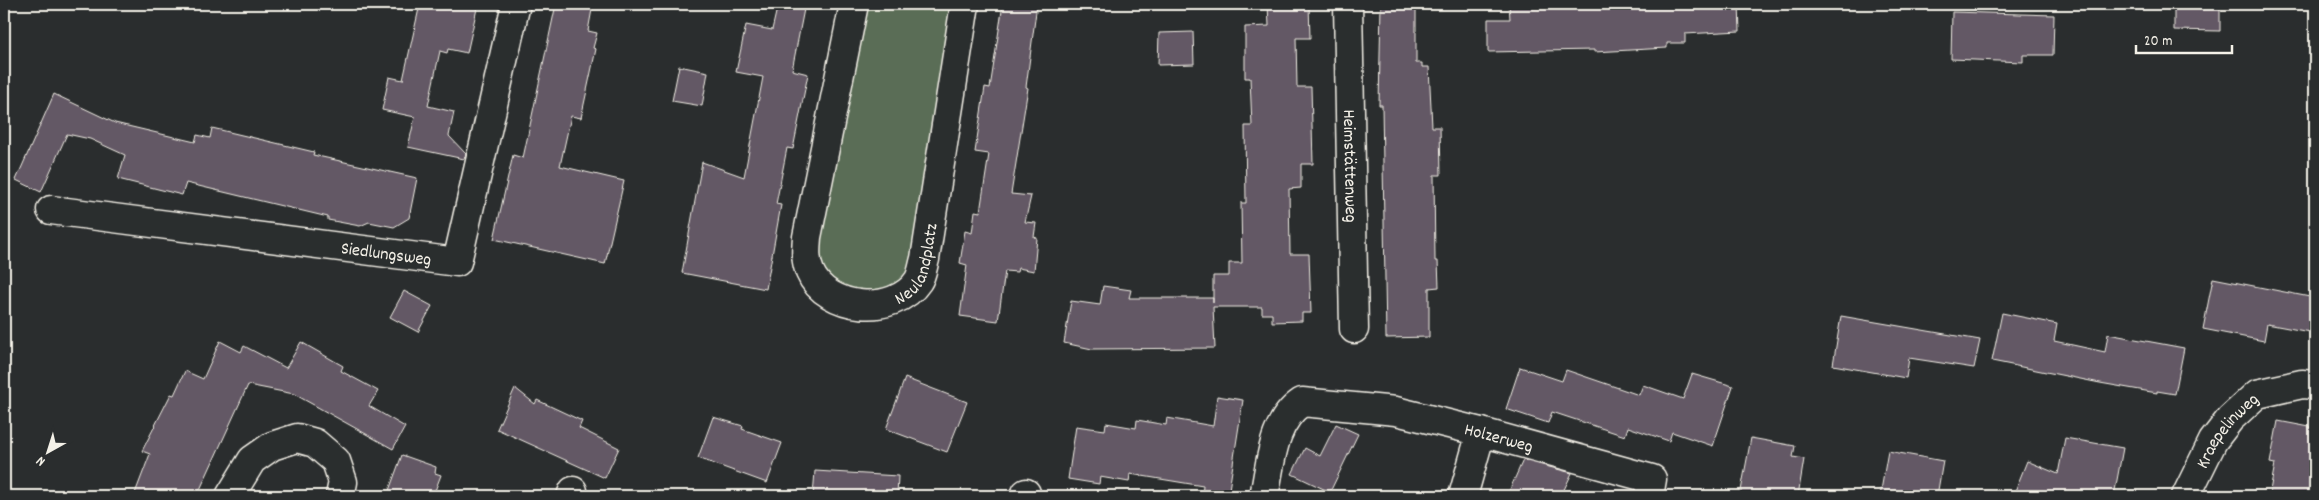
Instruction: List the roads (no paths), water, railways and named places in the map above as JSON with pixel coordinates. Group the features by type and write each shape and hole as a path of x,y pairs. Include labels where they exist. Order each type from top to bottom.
{"street":[{"name":"Siedlungsweg","path":"51,210 457,262 516,4"},
{"name":"Neulandplatz","path":"854,4 807,237 805,256 811,274 825,290 847,302 867,306 887,304 906,292 919,280 925,259 965,4"},
{"name":"Heimstättenweg","path":"1348,4 1354,329"},
{"name":"Kraepelinweg","path":"2186,496 2213,442 2230,418 2257,394 2302,384 2315,386"},
{"name":"Holzerweg","path":"1264,496 1278,432 1286,416 1302,402 1396,411 1481,432 1652,479 1649,496"},
{"path":"1463,496 1481,432"},
{"path":"230,496 252,460 272,446 297,438 315,443 336,461 343,482 340,496"}]}
